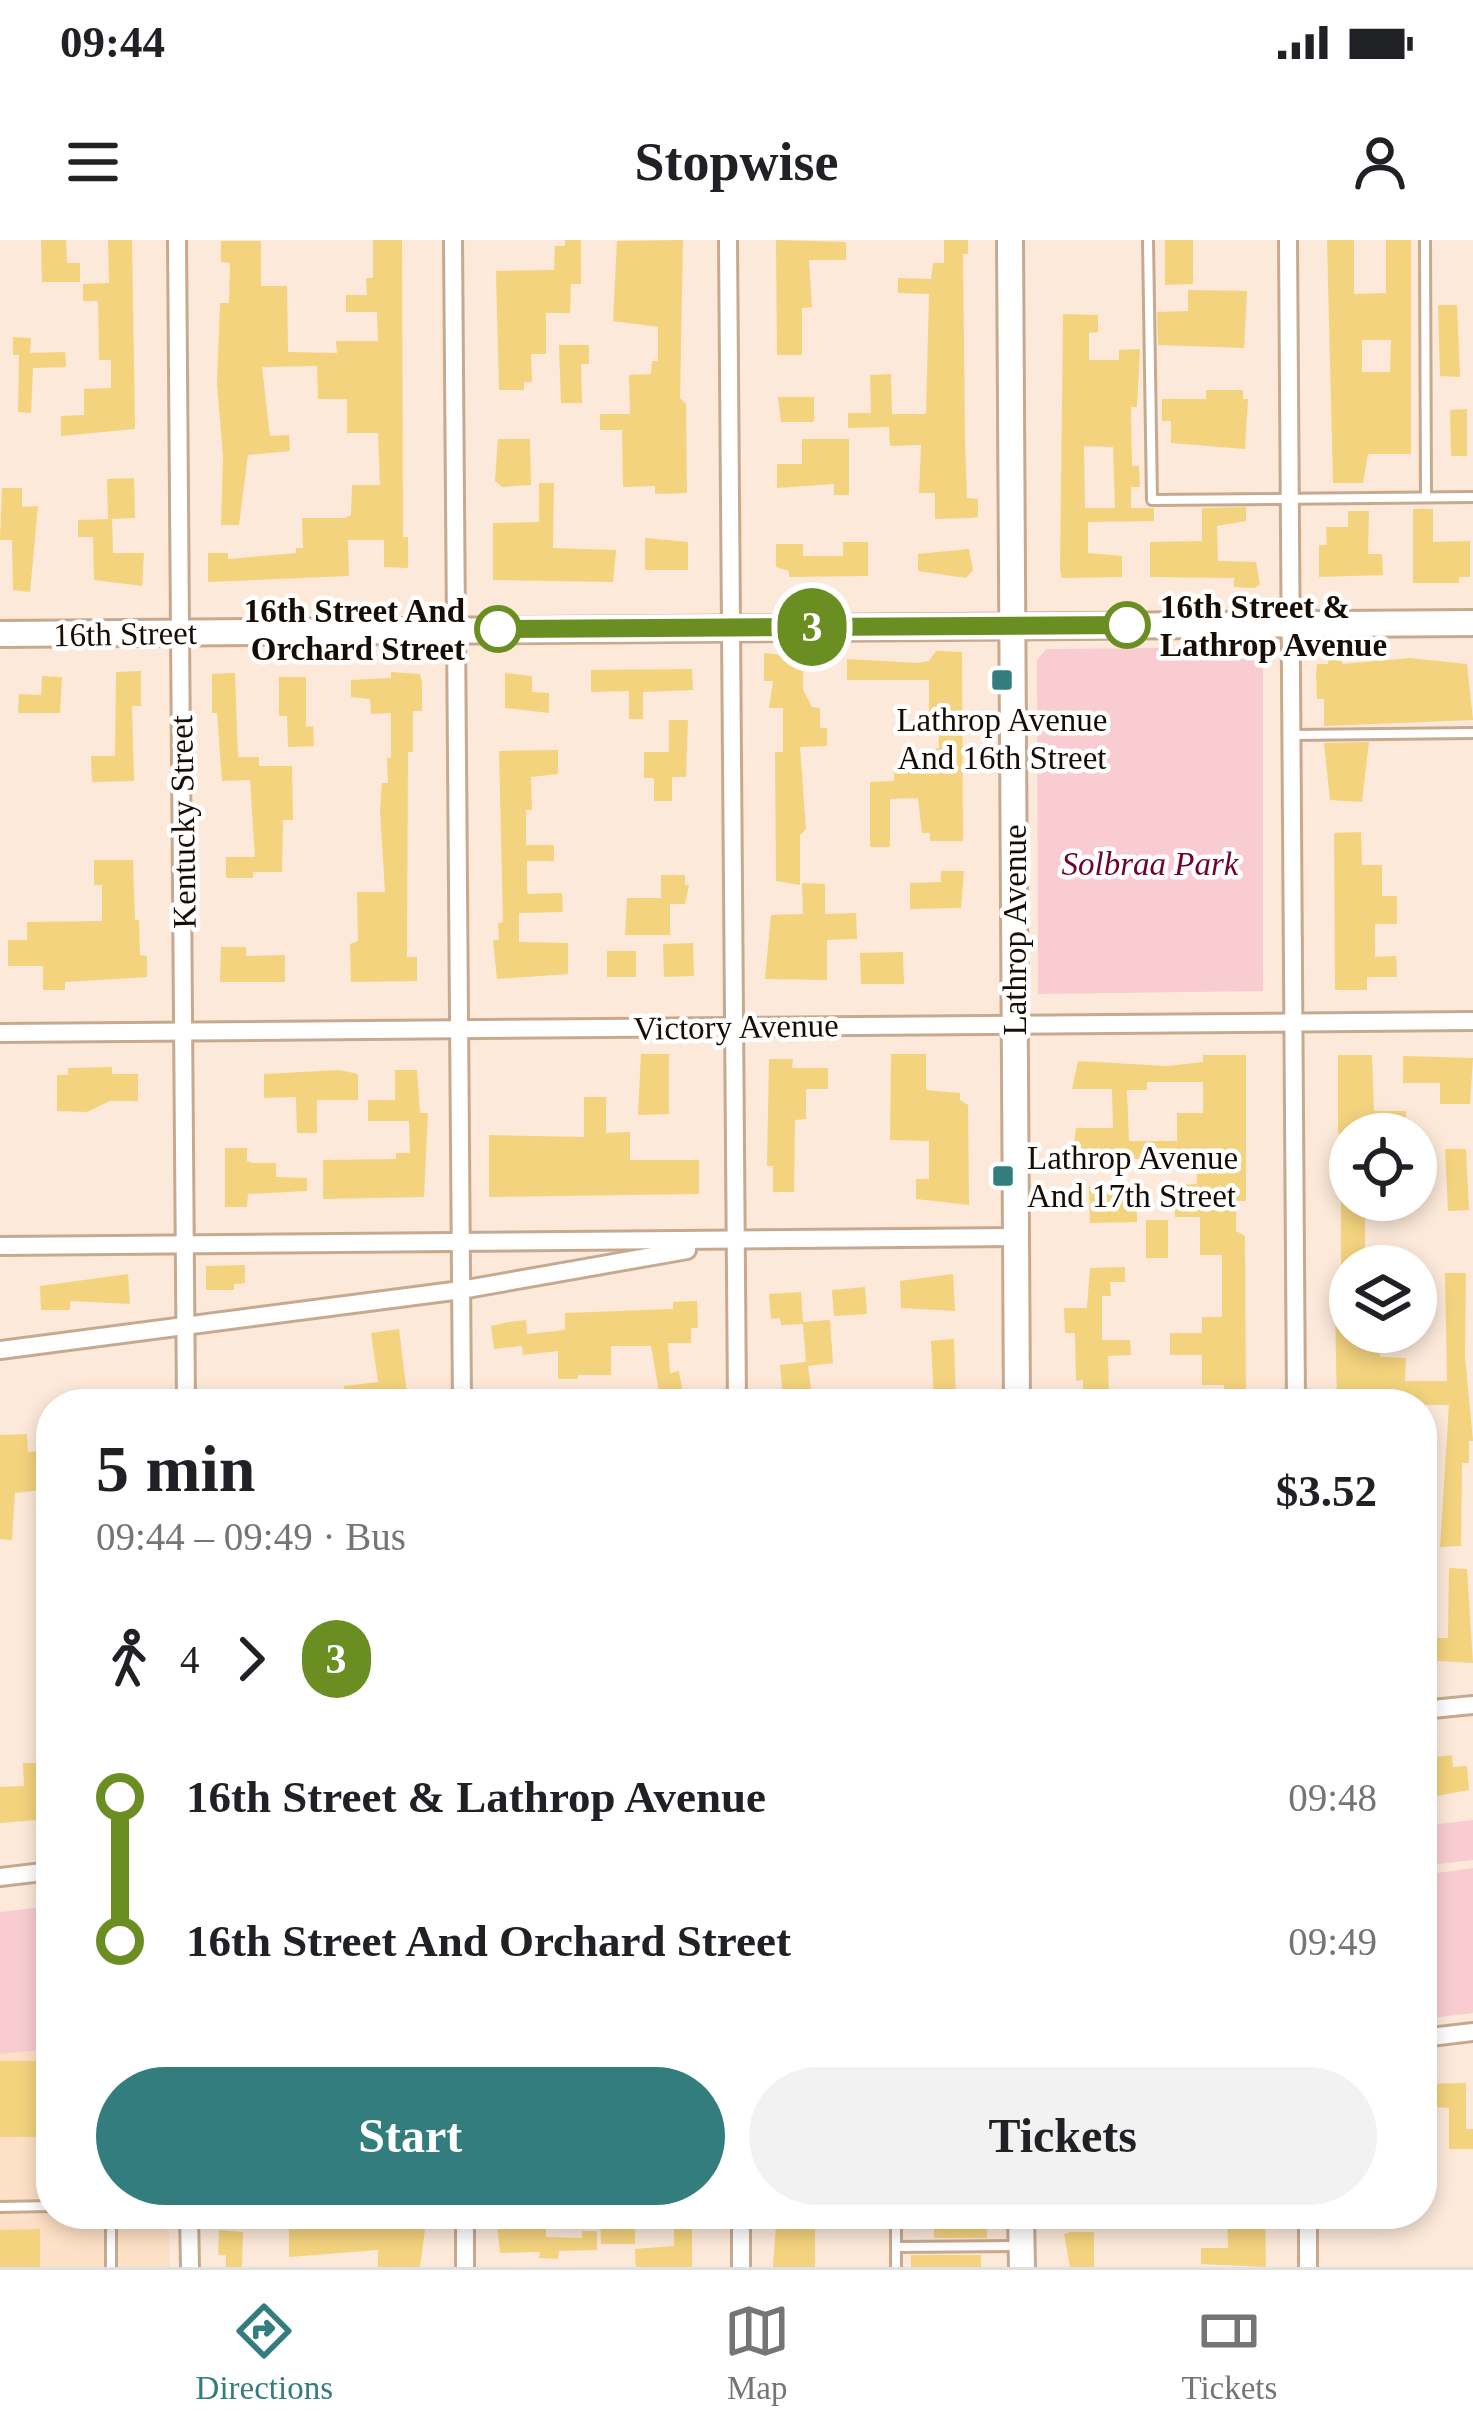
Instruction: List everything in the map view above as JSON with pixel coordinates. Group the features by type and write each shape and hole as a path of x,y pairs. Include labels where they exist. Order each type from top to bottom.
{"street":[{"name":"Kentucky Street","path":"177,240 186,1389"},
{"path":"452,240 462,1389"},
{"path":"728,240 737,1389"},
{"name":"Lathrop Avenue","path":"1010,240 1017,1389"},
{"path":"1288,240 1296,1389"},
{"name":"16th Street","path":"0,634 1473,623"},
{"name":"Victory Avenue","path":"0,1033 1473,1021"},
{"path":"0,1246 1016,1237"},
{"path":"0,1350 461,1289 736,1242"},
{"path":"1437,1709 1473,1705"},
{"path":"0,1877 36,1873"},
{"path":"1437,2036 1473,2032"},
{"path":"189,2229 190,2267"},
{"path":"465,2229 465,2267"},
{"path":"741,2229 741,2267"},
{"path":"1308,2229 1308,2267"}],"lane":[{"path":"1148,240 1153,500 1473,497"},
{"path":"1425,240 1426,497"},
{"path":"1292,735 1473,734"},
{"path":"0,2207 36,2206"},
{"path":"111,2229 111,2267"},
{"path":"896,2229 896,2267"},
{"path":"896,2247 1022,2257"}],"shaded area":[{"path":"36,1997 36,2229 169,2229 170,2267 0,2267 0,2003"}],"green space":[{"name":"Solbraa Park","path":"1263,647 1263,991 1038,994 1037,660 1046,649"},
{"path":"1473,1820 1473,1860 1437,1864 1437,1824"},
{"path":"1473,1868 1473,2013 1437,2017 1437,1873"},
{"path":"36,1908 36,2050 0,2054 0,1912"}],"building":[{"path":"41,240 66,240 67,263 80,263 80,282 42,282"},
{"path":"108,240 132,240 135,429 61,436 61,416 84,415 84,389 111,388 111,360 99,360 98,301 83,301 83,284 109,283"},
{"path":"373,240 402,240 403,537 408,537 408,568 384,567 384,540 348,540 349,576 208,582 208,553 228,553 228,559 296,553 296,548 303,548 302,518 345,518 351,515 352,485 380,485 378,433 347,433 347,399 318,399 317,366 262,367 270,436 289,435 290,451 248,455 239,525 221,525 223,457 217,383 220,303 229,303 230,263 221,262 221,241 261,241 261,286 287,286 288,352 337,353 336,341 378,341 377,312 346,312 346,295 367,295 366,278 373,278"},
{"path":"565,240 581,240 581,284 571,284 570,313 546,313 546,354 531,354 532,382 524,382 524,390 499,390 496,271 554,270 555,246 565,246"},
{"path":"683,240 680,398 686,404 687,493 655,494 655,486 623,487 622,430 600,430 600,414 630,414 629,375 651,374 652,361 658,361 658,327 613,321 617,241"},
{"path":"776,240 846,242 846,260 809,260 812,307 802,308 802,355 777,355"},
{"path":"944,240 968,240 968,254 963,254 967,498 978,499 978,517 972,518 935,519 935,493 919,493 921,445 890,446 889,427 848,428 848,413 871,413 870,375 891,374 892,414 926,414 929,294 898,293 898,278 931,279 933,263 944,263"},
{"path":"1165,240 1193,240 1193,284 1165,285"},
{"path":"1327,240 1354,240 1354,294 1386,293 1386,240 1411,240 1411,454 1368,454 1363,483 1333,483","holes":["1362,340 1391,340 1390,372 1362,372"]},
{"path":"1188,290 1247,291 1244,348 1158,345 1157,312 1188,311"},
{"path":"1438,305 1457,305 1460,377 1440,376"},
{"path":"1063,314 1098,315 1098,332 1089,333 1089,360 1119,360 1119,350 1140,349 1137,407 1131,407 1132,466 1139,466 1140,487 1131,487 1131,508 1154,508 1154,521 1088,522 1088,553 1122,556 1122,577 1062,578","holes":["1084,446 1113,447 1115,508 1085,508"]},
{"path":"13,337 31,338 30,353 65,352 66,367 33,368 31,413 18,412 19,355 13,355"},
{"path":"559,345 589,345 589,364 581,364 582,403 561,403"},
{"path":"1206,390 1243,390 1243,399 1248,399 1245,449 1171,443 1171,421 1162,421 1162,399 1206,399"},
{"path":"778,397 814,397 814,422 781,422"},
{"path":"1467,409 1467,456 1451,456 1450,410"},
{"path":"498,439 530,439 531,485 502,487 495,481"},
{"path":"802,439 849,439 849,495 834,495 834,484 777,488 777,464 802,464"},
{"path":"134,478 135,518 108,519 107,479"},
{"path":"539,483 554,483 553,548 616,550 613,582 493,580 493,523 539,522"},
{"path":"2,488 22,488 22,507 38,506 30,592 13,590 12,540 0,540"},
{"path":"1246,507 1246,521 1217,526 1218,561 1256,562 1260,584 1255,588 1234,587 1234,578 1150,577 1150,542 1202,541 1202,508"},
{"path":"1413,509 1433,509 1433,542 1470,541 1470,577 1459,577 1459,583 1413,583"},
{"path":"1348,511 1369,511 1368,554 1382,554 1383,575 1319,577 1319,545 1327,545 1326,527 1348,527"},
{"path":"112,519 113,553 144,553 142,586 94,580 93,537 78,537 78,520"},
{"path":"645,538 688,542 688,570 645,570"},
{"path":"843,542 868,542 868,576 789,577 789,571 776,567 776,544 803,544 803,556 843,556"},
{"path":"969,549 973,570 966,578 918,571 918,554"},
{"path":"936,651 962,652 963,841 930,841 930,833 922,833 918,798 890,799 890,847 870,847 870,782 894,781 894,764 918,764 918,753 939,748 938,715 929,715 929,680 847,680 847,659 917,663 929,661"},
{"path":"764,653 803,657 803,690 812,707 820,708 820,728 827,728 827,746 800,747 806,829 800,835 800,885 776,881 775,752 783,752 783,708 769,708 773,681 764,681"},
{"path":"1328,657 1342,657 1342,664 1410,658 1467,664 1473,720 1324,726 1324,699 1317,699 1316,675 1317,664 1328,664"},
{"path":"692,669 693,690 643,692 643,719 629,719 629,691 591,692 591,670"},
{"path":"141,671 141,706 132,706 134,781 92,782 91,756 115,756 116,672"},
{"path":"391,672 420,674 422,683 422,711 413,711 413,752 408,752 407,957 417,957 417,981 351,982 350,944 358,941 357,892 385,892 380,810 382,783 388,783 387,758 391,758 391,713 371,714 370,699 351,697 351,680 391,678"},
{"path":"235,673 238,757 259,757 259,766 292,766 293,820 283,820 282,872 253,872 253,878 226,878 226,857 255,857 250,780 222,781 217,713 212,713 212,674"},
{"path":"505,673 532,676 532,692 549,693 549,713 505,708"},
{"path":"42,676 62,677 60,713 18,713 19,694 41,695"},
{"path":"279,677 306,677 306,727 313,726 314,746 288,747 287,716 279,716"},
{"path":"669,720 688,720 686,777 672,777 672,801 654,801 654,778 644,778 644,752 669,752"},
{"path":"1369,742 1362,802 1330,800 1324,743"},
{"path":"558,750 558,774 531,777 532,810 526,810 526,845 554,845 554,861 527,861 527,888 528,894 562,893 563,912 519,913 519,942 568,943 568,974 497,979 493,940 499,940 498,923 503,922 499,751"},
{"path":"1361,832 1362,865 1382,865 1382,896 1397,896 1397,924 1375,924 1375,957 1396,956 1397,977 1367,977 1367,990 1335,990 1334,833"},
{"path":"94,860 133,860 135,920 139,920 140,955 147,956 147,977 65,982 65,990 43,990 43,966 8,966 8,940 27,940 27,922 102,921 102,885 94,885"},
{"path":"941,871 964,871 961,908 910,909 910,883 941,882"},
{"path":"661,875 685,875 685,885 689,885 685,904 670,904 670,935 625,935 627,898 661,898"},
{"path":"802,883 825,884 825,914 856,913 857,939 827,940 827,980 765,979 771,915 803,914"},
{"path":"693,943 694,976 664,977 663,944"},
{"path":"221,947 246,947 246,956 285,955 285,982 220,982"},
{"path":"607,951 636,951 636,977 607,977"},
{"path":"903,952 904,984 861,984 860,953"},
{"path":"641,1054 669,1054 669,1114 638,1115"},
{"path":"891,1054 926,1054 926,1090 960,1093 960,1100 968,1105 969,1205 916,1199 916,1179 929,1179 929,1141 890,1140"},
{"path":"1203,1055 1246,1055 1246,1201 1236,1201 1236,1231 1245,1236 1246,1389 1202,1385 1202,1355 1170,1355 1170,1333 1202,1333 1202,1317 1222,1317 1222,1255 1200,1255 1200,1217 1175,1217 1175,1185 1197,1184 1196,1159 1072,1159 1076,1128 1113,1128 1112,1089 1072,1089 1078,1061 1167,1066 1203,1062","holes":["1147,1082 1203,1082 1203,1113 1177,1113 1177,1141 1129,1141 1127,1090 1147,1090"]},
{"path":"1338,1055 1372,1055 1374,1111 1406,1111 1406,1113 1338,1113"},
{"path":"1403,1056 1473,1058 1470,1104 1440,1104 1440,1083 1403,1083"},
{"path":"769,1059 793,1059 792,1068 828,1068 828,1089 806,1089 806,1119 795,1120 794,1192 773,1192 773,1166 767,1166"},
{"path":"112,1067 112,1074 138,1074 138,1101 110,1101 87,1112 57,1111 57,1075 68,1075 68,1068"},
{"path":"339,1070 358,1074 358,1100 317,1100 317,1133 297,1133 296,1097 264,1098 264,1074"},
{"path":"395,1070 417,1070 420,1113 428,1113 424,1197 323,1199 323,1160 396,1159 396,1153 410,1153 409,1121 368,1121 368,1100 395,1100"},
{"path":"584,1097 606,1097 606,1133 630,1132 630,1160 699,1160 699,1194 489,1197 489,1135 584,1137"},
{"path":"225,1148 247,1148 247,1161 253,1163 276,1163 276,1177 307,1178 307,1191 248,1194 247,1207 225,1207"},
{"path":"1445,1149 1466,1149 1469,1210 1448,1211"},
{"path":"1137,1186 1137,1222 1090,1223 1089,1187"},
{"path":"1146,1220 1168,1220 1168,1258 1146,1258"},
{"path":"1341,1221 1365,1221 1365,1245 1341,1245"},
{"path":"245,1265 245,1283 234,1284 234,1290 206,1290 206,1266"},
{"path":"1125,1267 1125,1282 1110,1282 1111,1296 1102,1296 1102,1340 1130,1340 1131,1355 1108,1356 1109,1389 1083,1389 1083,1380 1076,1381 1075,1333 1065,1333 1064,1308 1087,1308 1090,1268"},
{"path":"1445,1273 1466,1273 1465,1356 1473,1441 1469,1441 1469,1463 1462,1463 1461,1546 1440,1547 1449,1405 1437,1405 1437,1389 1337,1389 1336,1353 1406,1358 1405,1381 1447,1381"},
{"path":"128,1274 130,1304 70,1301 70,1310 41,1310 40,1286"},
{"path":"953,1274 955,1311 901,1308 900,1281"},
{"path":"865,1287 867,1314 834,1316 832,1290"},
{"path":"801,1292 803,1322 830,1320 833,1363 808,1366 811,1389 782,1389 780,1365 806,1362 803,1324 781,1325 780,1318 771,1319 769,1294"},
{"path":"697,1301 698,1328 691,1328 691,1343 668,1343 670,1373 679,1371 682,1389 659,1389 651,1346 611,1346 611,1375 578,1375 578,1379 558,1379 558,1351 523,1355 522,1346 494,1349 491,1326 526,1320 527,1334 565,1330 565,1313 673,1309 673,1302"},
{"path":"399,1329 406,1389 344,1389 378,1382 371,1333"},
{"path":"954,1339 956,1389 933,1389 931,1341"},
{"path":"27,1434 28,1452 36,1451 36,1491 15,1493 12,1540 0,1539 0,1435"},
{"path":"1449,1568 1467,1569 1473,1663 1437,1661 1437,1638 1448,1638"},
{"path":"1452,1755 1453,1767 1467,1766 1469,1790 1437,1796 1437,1757"},
{"path":"23,1763 36,1763 36,1820 0,1823 0,1787 24,1786"},
{"path":"0,2061 36,2061 36,2137 0,2137"},
{"path":"1466,2083 1466,2129 1473,2129 1473,2149 1449,2149 1449,2108 1437,2107 1437,2084"},
{"path":"40,2229 40,2267 0,2267 0,2230"},
{"path":"289,2229 425,2229 420,2267 378,2267 378,2250 289,2257"},
{"path":"498,2229 546,2229 546,2237 582,2238 582,2231 597,2231 597,2250 559,2251 558,2259 539,2258 540,2252 500,2253"},
{"path":"600,2229 635,2229 635,2244 601,2244"},
{"path":"674,2229 692,2229 692,2267 636,2267 635,2249 674,2246"},
{"path":"776,2229 815,2229 815,2267 773,2267"},
{"path":"934,2229 987,2229 987,2238 934,2238"},
{"path":"1227,2229 1265,2229 1266,2267 1201,2264 1201,2248 1228,2248"},
{"path":"219,2230 243,2232 242,2267 226,2267 226,2255 218,2255"},
{"path":"1094,2232 1094,2267 1070,2267 1064,2234"},
{"path":"911,2255 981,2255 981,2267 911,2267"}],"bus line":[{"name":"3","path":"498,629 1127,625"}],"place":[{"name":"16th Street & Lathrop Avenue","path":"1127,625"},
{"name":"16th Street And Orchard Street","path":"498,629"},
{"name":"Lathrop Avenue And 16th Street","path":"1002,680"},
{"name":"Lathrop Avenue And 17th Street","path":"1003,1176"}]}
